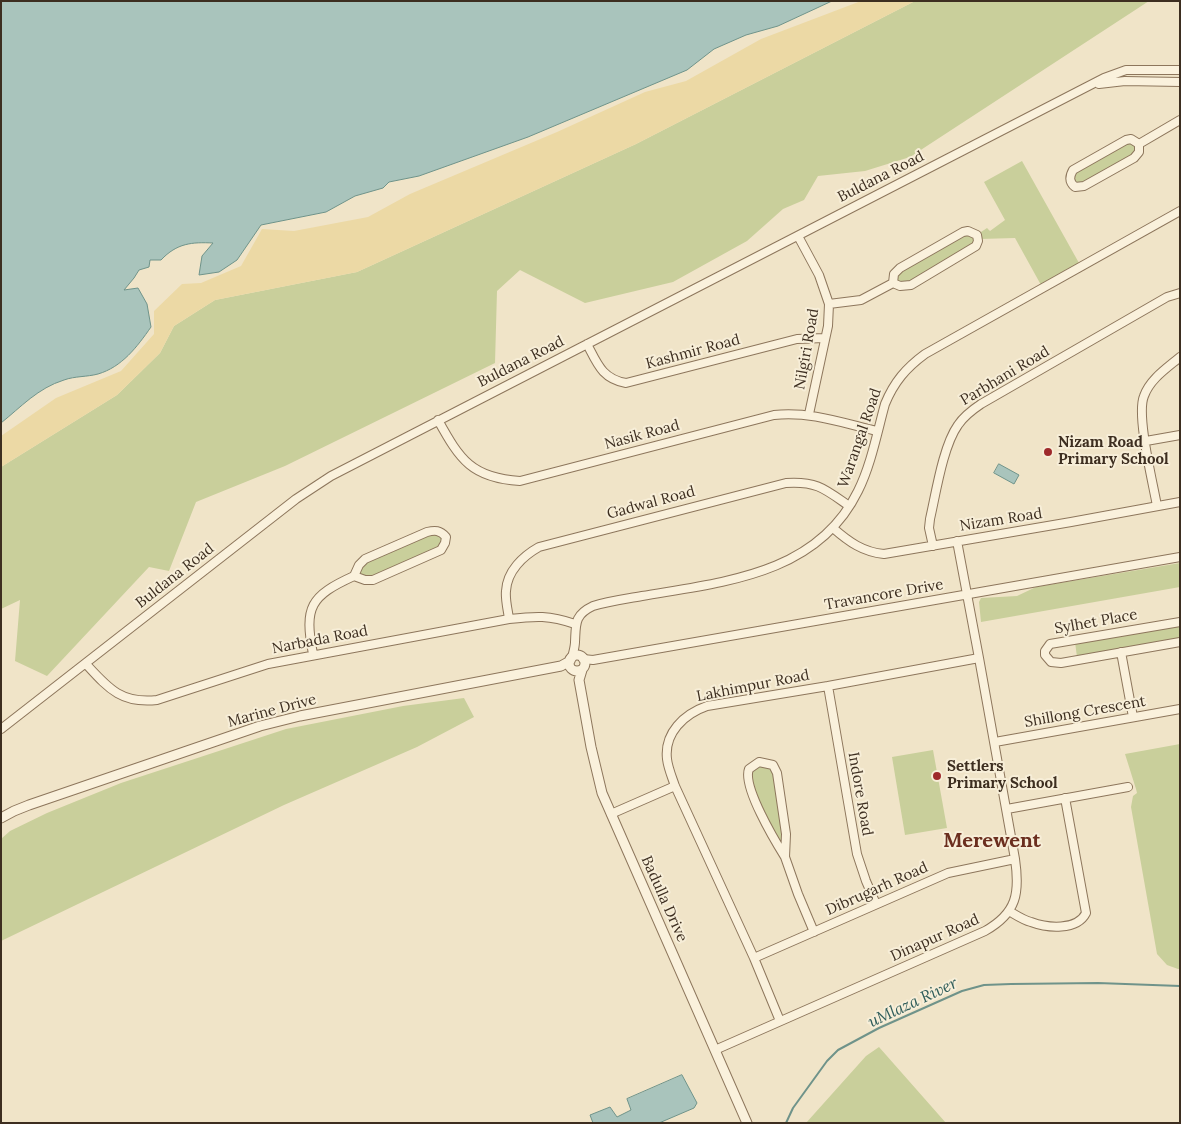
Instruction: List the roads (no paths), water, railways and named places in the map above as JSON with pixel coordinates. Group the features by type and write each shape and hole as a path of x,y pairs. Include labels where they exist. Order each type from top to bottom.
{"street":[{"name":"Buldana Road","path":"1,729 296,499 331,476 1093,84 1126,70 1180,70"},
{"name":"Buldana Road","path":"1093,84 1125,81 1180,82"},
{"path":"1139,144 1180,120"},
{"path":"1131,139 1139,144 1138,152 1134,158 1084,186 1075,187 1071,183 1069,178 1073,170 1126,140 1131,139"},
{"name":"Warangal Road","path":"576,624 580,615 586,610 602,603 724,582 765,571 805,551 833,528 849,506 863,481 885,404 896,381 904,372 925,354 1180,211"},
{"path":"829,304 861,300 893,283 906,286 920,280 976,246 978,241 977,235 968,231 963,232 943,243 896,271 892,279 893,283"},
{"name":"Nilgiri Road","path":"798,236 819,275 829,304 825,338 809,414"},
{"name":"Parbhani Road","path":"933,546 929,528 930,519 951,437 956,426 963,418 981,404 1167,297 1180,293"},
{"name":"Kashmir Road","path":"587,344 604,374 617,382 626,383 797,339 825,338"},
{"path":"1157,506 1141,409 1144,395 1155,379 1180,357"},
{"name":"Nasik Road","path":"438,420 457,453 469,465 492,478 520,481 765,417 784,414 809,414 877,431"},
{"path":"1146,441 1180,435"},
{"name":"Gadwal Road","path":"509,619 506,590 510,576 522,560 539,547 786,483 801,482 815,484 849,506"},
{"name":"Nizam Road","path":"833,528 853,544 872,553 884,554 1180,502"},
{"path":"313,654 309,622 313,607 322,592 354,576 373,580 441,550 446,543 446,537 442,532 436,530 427,532 365,559 359,565 354,576"},
{"name":"Dinapur Road","path":"715,1050 985,931 997,924 1009,911 1014,901 1018,880 1015,859 980,658 957,541"},
{"name":"Travancore Drive","path":"577,664 1180,557"},
{"name":"Narbada Road","path":"86,664 106,686 119,695 130,700 157,700 268,664 313,654 509,619 542,616 576,624"},
{"name":"Sylhet Place","path":"1180,622 1050,644 1044,651 1045,656 1051,662 1060,664 1180,642"},
{"path":"576,624 577,664"},
{"path":"1121,652 1133,717"},
{"name":"Lakhimpur Road","path":"780,1021 754,958 675,786 667,758 669,740 680,721 688,714 706,706 980,658"},
{"name":"Marine Drive","path":"1,818 29,805 260,726 300,716 577,664"},
{"name":"Badulla Drive","path":"577,664 596,775 611,814 747,1123"},
{"name":"Indore Road","path":"828,686 857,854 876,904"},
{"name":"Shillong Crescent","path":"995,742 1180,709"},
{"path":"785,857 786,834 777,773 773,766 759,762 749,769 747,779 770,834 785,857 814,932"},
{"path":"611,814 675,786"},
{"path":"1006,810 1128,787"},
{"path":"1009,911 1029,922 1056,926 1073,924 1082,919 1086,913 1065,798"},
{"name":"Dibrugarh Road","path":"754,958 948,873 1015,859"}],"water":[{"path":"1,1 832,1 778,26 746,35 714,49 687,70 528,137 419,176 389,182 383,188 355,196 326,212 261,225 237,260 219,272 199,275 202,256 213,243 185,245 173,250 161,260 150,260 149,267 139,270 124,290 138,288 147,304 151,327 134,349 122,361 107,371 68,379 46,388 30,398 1,423"},
{"path":"999,464 1019,475 1014,484 994,473"},
{"path":"682,1075 697,1103 694,1108 659,1123 593,1123 590,1115 610,1107 617,1117 631,1110 627,1099"}],"waterway":[{"name":"uMlaza River","path":"786,1123 793,1108 827,1061 838,1050 879,1028 962,991 984,985 1011,984 1098,983 1180,986"}],"place":[{"name":"Nizam Road Primary School","path":"1048,452"},
{"name":"Settlers Primary School","path":"937,776"}],"district":[{"name":"Merewent","path":"992,841"}]}
